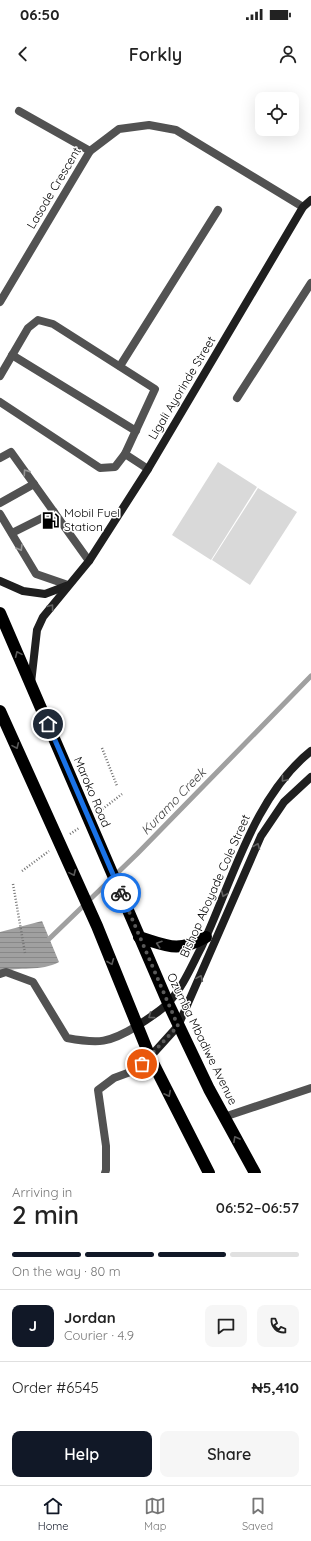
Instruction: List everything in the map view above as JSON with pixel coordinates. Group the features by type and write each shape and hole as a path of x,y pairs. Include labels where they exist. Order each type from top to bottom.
{"highway":[{"name":"Maroko Road","path":"0,613 130,915"},
{"path":"0,711 96,926 150,1057 209,1173"},
{"name":"Ozumba Mbadiwe Avenue","path":"130,915 178,1026 224,1117 255,1173"},
{"path":"139,936 161,945 175,947 192,945 206,937"}],"street":[{"path":"19,111 90,151"},
{"name":"Lasode Crescent","path":"0,302 90,151 119,129 149,125 176,130 303,207"},
{"name":"Ligali Ayorinde Street","path":"31,684 37,630 43,617 89,561 148,469 303,207 311,200"},
{"path":"120,366 218,210"},
{"path":"237,398 311,283"},
{"path":"0,376 28,328 38,320 53,324 155,389 125,454 115,467 100,468 0,402"},
{"path":"12,355 136,431"},
{"path":"0,458 11,452 89,561"},
{"path":"125,454 148,469"},
{"path":"0,503 34,484"},
{"path":"12,533 54,512"},
{"path":"0,514 36,574 68,585"},
{"name":"Ligali Ayorinde Street","path":"0,581 23,591 45,594 68,585"},
{"name":"Bishop Aboyade Cole Street","path":"137,1026 168,1004 180,988 206,937 255,824 283,780 311,751"},
{"name":"Bishop Aboyade Cole Street","path":"150,1057 178,1026 261,836 284,802 311,777"},
{"path":"0,974 6,972 33,982 67,1038 87,1042 107,1041 118,1038 137,1026"},
{"path":"105,1173 106,1146 98,1090 114,1078 133,1071 150,1057"},
{"path":"224,1117 311,1088"}],"path":[{"path":"102,748 117,786 114,784"},
{"path":"13,884 25,953"}],"shaded area":[{"path":"218,462 257,487 211,560 172,535"},
{"path":"258,488 297,512 250,585 212,560"},
{"path":"42,921 59,962 45,967 15,969 0,972 0,932"}],"waterway":[{"name":"Kuramo Creek","path":"49,939 137,854 311,676"}],"way so far":[{"path":"121,893 178,1026 142,1064"}],"place":[{"name":"Mobil Fuel Station","path":"51,520"}],"route":[{"path":"48,724 121,893"}]}
